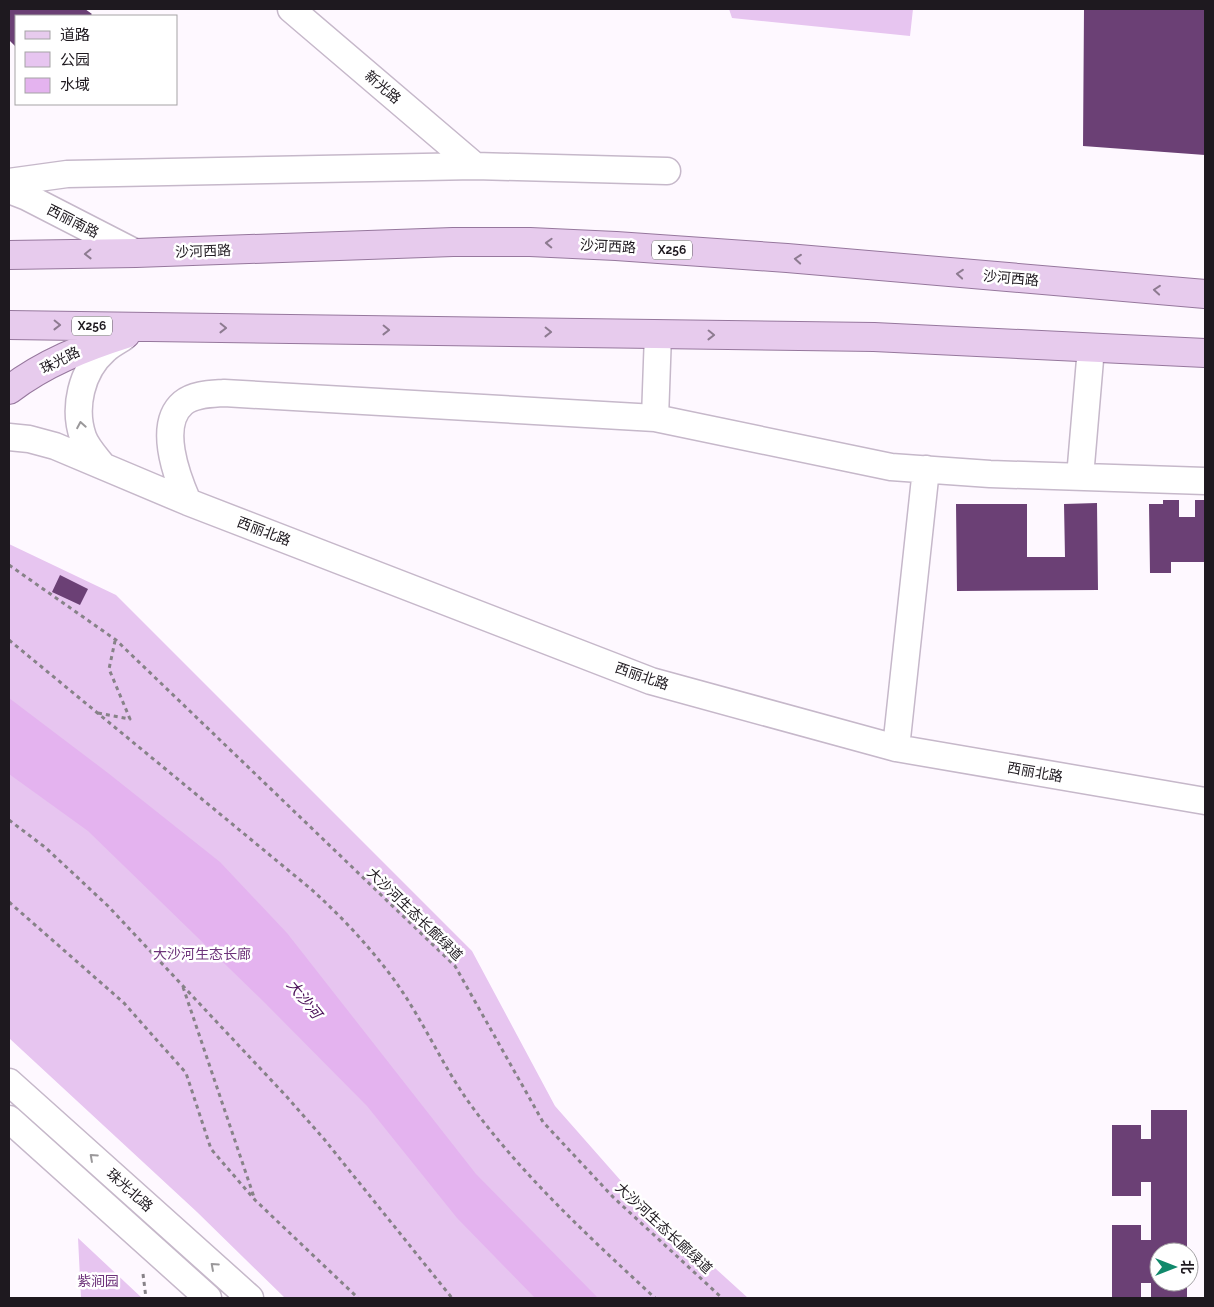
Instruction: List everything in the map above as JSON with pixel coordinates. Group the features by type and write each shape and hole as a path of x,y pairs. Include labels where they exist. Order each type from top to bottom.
{"main road":[{"name":"沙河西路","path":"9,255 136,253 453,242 530,242 768,257 1205,294"},
{"name":"X256","path":"9,325 874,337 1205,353"},
{"name":"珠光路","path":"9,390 54,361 90,345 129,333"}],"street":[{"name":"新光路","path":"291,9 475,166"},
{"path":"9,182 67,174 475,166 667,171"},
{"name":"西丽南路","path":"9,190 27,197 136,253"},
{"name":"珠光路","path":"129,333 174,327"},
{"name":"西丽北路","path":"104,466 93,454 83,438 79,421 79,402 84,382 91,366 104,350 129,333"},
{"path":"655,418 658,334"},
{"path":"1080,477 1091,348"},
{"path":"188,502 178,479 171,452 171,432 175,416 183,403 201,395 224,393 655,418 891,467 1080,477 1205,481"},
{"name":"西丽北路","path":"9,437 29,439 55,446 188,502 651,681 896,748 1205,801"},
{"path":"896,748 926,469"},
{"name":"珠光北路","path":"9,1082 250,1298"},
{"name":"珠光北路","path":"9,1119 208,1298"}],"path":[{"name":"大沙河生态长廊绿道","path":"9,565 116,640 455,966 543,1122 613,1197 722,1298"},
{"path":"9,640 54,675 97,713 311,888 344,919 395,981 469,1102 498,1140 529,1177 655,1298"},
{"path":"97,713 130,719 110,669 116,640"},
{"path":"9,820 79,878 182,984 324,1139 452,1298"},
{"path":"9,902 124,1004 186,1073 211,1149 255,1200 358,1298"},
{"path":"182,984 255,1200"}],"green space":[{"path":"729,9 913,9 910,36 732,18"},
{"name":"大沙河生态长廊","path":"9,544 116,595 472,951 555,1106 629,1190 748,1298 285,1298 197,1212 9,1038"},
{"name":"紫涧园","path":"78,1238 142,1298 81,1298"}],"water":[{"name":"大沙河","path":"9,698 108,773 220,862 287,933 476,1174 598,1298 535,1298 457,1218 367,1106 264,1002 88,831 9,774"}],"building":[{"path":"9,9 85,9 92,14 15,15 15,46 9,40"},
{"path":"1084,9 1205,9 1205,155 1083,146"},
{"path":"1163,500 1179,500 1179,517 1195,517 1195,500 1205,500 1205,562 1171,562 1171,573 1150,573 1149,504 1163,504"},
{"path":"1097,503 1098,590 957,591 956,504 1027,504 1027,557 1065,557 1064,504"},
{"path":"60,575 88,589 80,605 52,592"},
{"path":"1151,1110 1187,1110 1187,1242 1149,1242 1149,1283 1141,1283 1141,1297 1112,1297 1112,1225 1141,1225 1141,1240 1151,1240 1151,1182 1141,1182 1141,1196 1112,1196 1112,1125 1141,1125 1141,1139 1151,1139"},
{"path":"1151,1292 1187,1292 1187,1298 1151,1298"}]}
